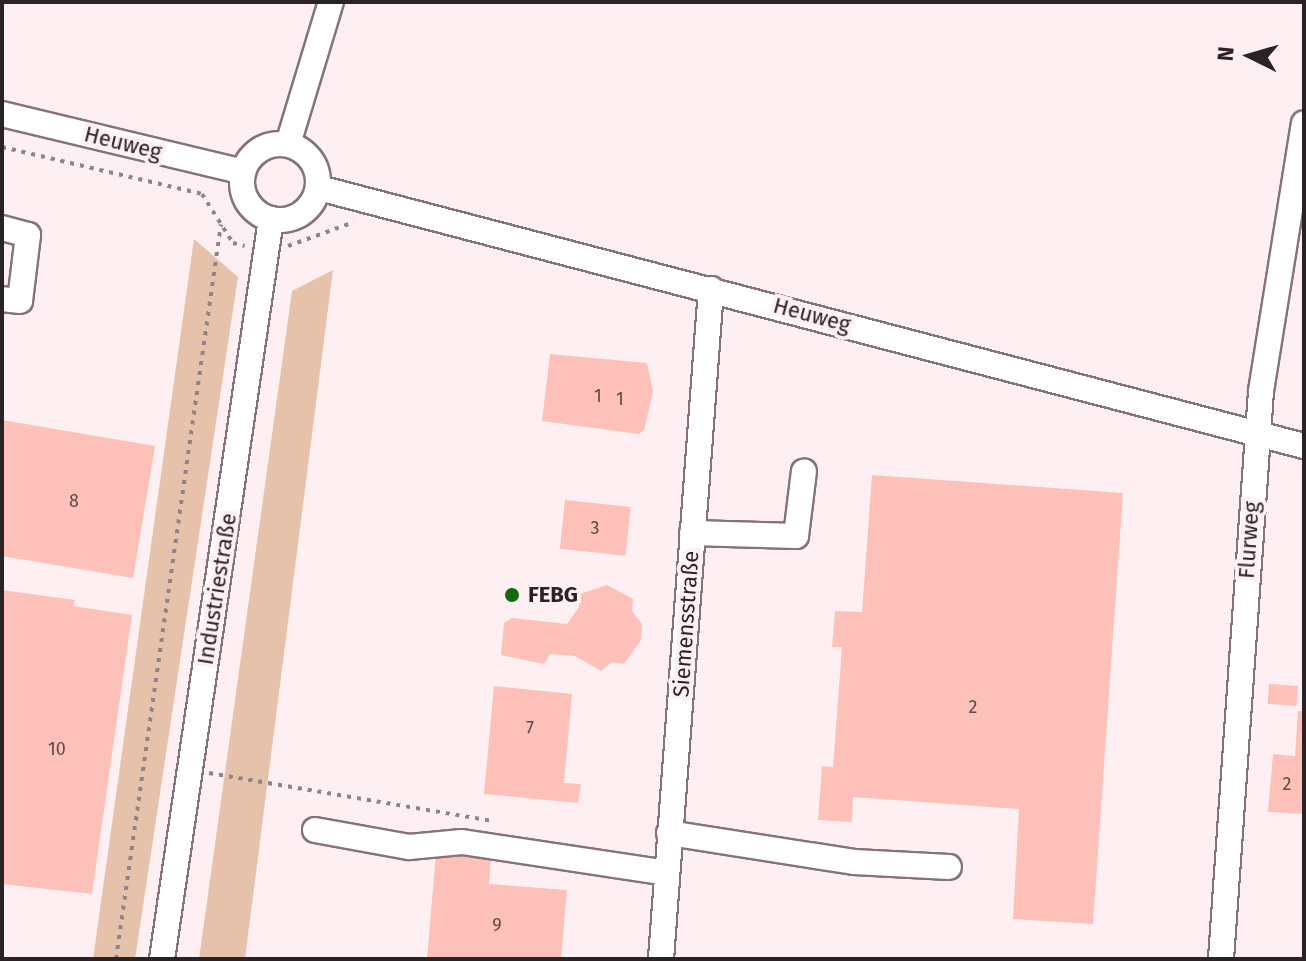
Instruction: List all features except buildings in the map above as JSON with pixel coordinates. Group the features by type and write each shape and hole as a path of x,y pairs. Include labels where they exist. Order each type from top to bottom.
{"street":[{"path":"288,144 331,2"},
{"name":"Heuweg","path":"2,114 243,172"},
{"name":"Flurweg","path":"1221,959 1259,433 1304,123"},
{"path":"288,144 312,160 319,188 306,210 296,217 271,219 250,206 243,172 260,149 288,144"},
{"name":"Heuweg","path":"319,188 1304,446"},
{"name":"Industriestraße","path":"162,959 271,219"},
{"path":"2,228 28,235 20,301 2,299"},
{"name":"Siemensstraße","path":"661,959 711,289"},
{"path":"692,533 796,536 804,471"},
{"path":"315,830 409,847 462,842 667,873"},
{"path":"669,833 866,863 949,867"}],"path":[{"path":"2,147 202,194 233,243 265,253"},
{"path":"116,959 221,222"},
{"path":"189,769 499,822"}],"shaded area":[{"path":"194,239 238,277 135,959 93,959"},
{"path":"333,270 245,959 199,959 292,291"}],"place":[{"name":"FEBG","path":"512,595"}]}
